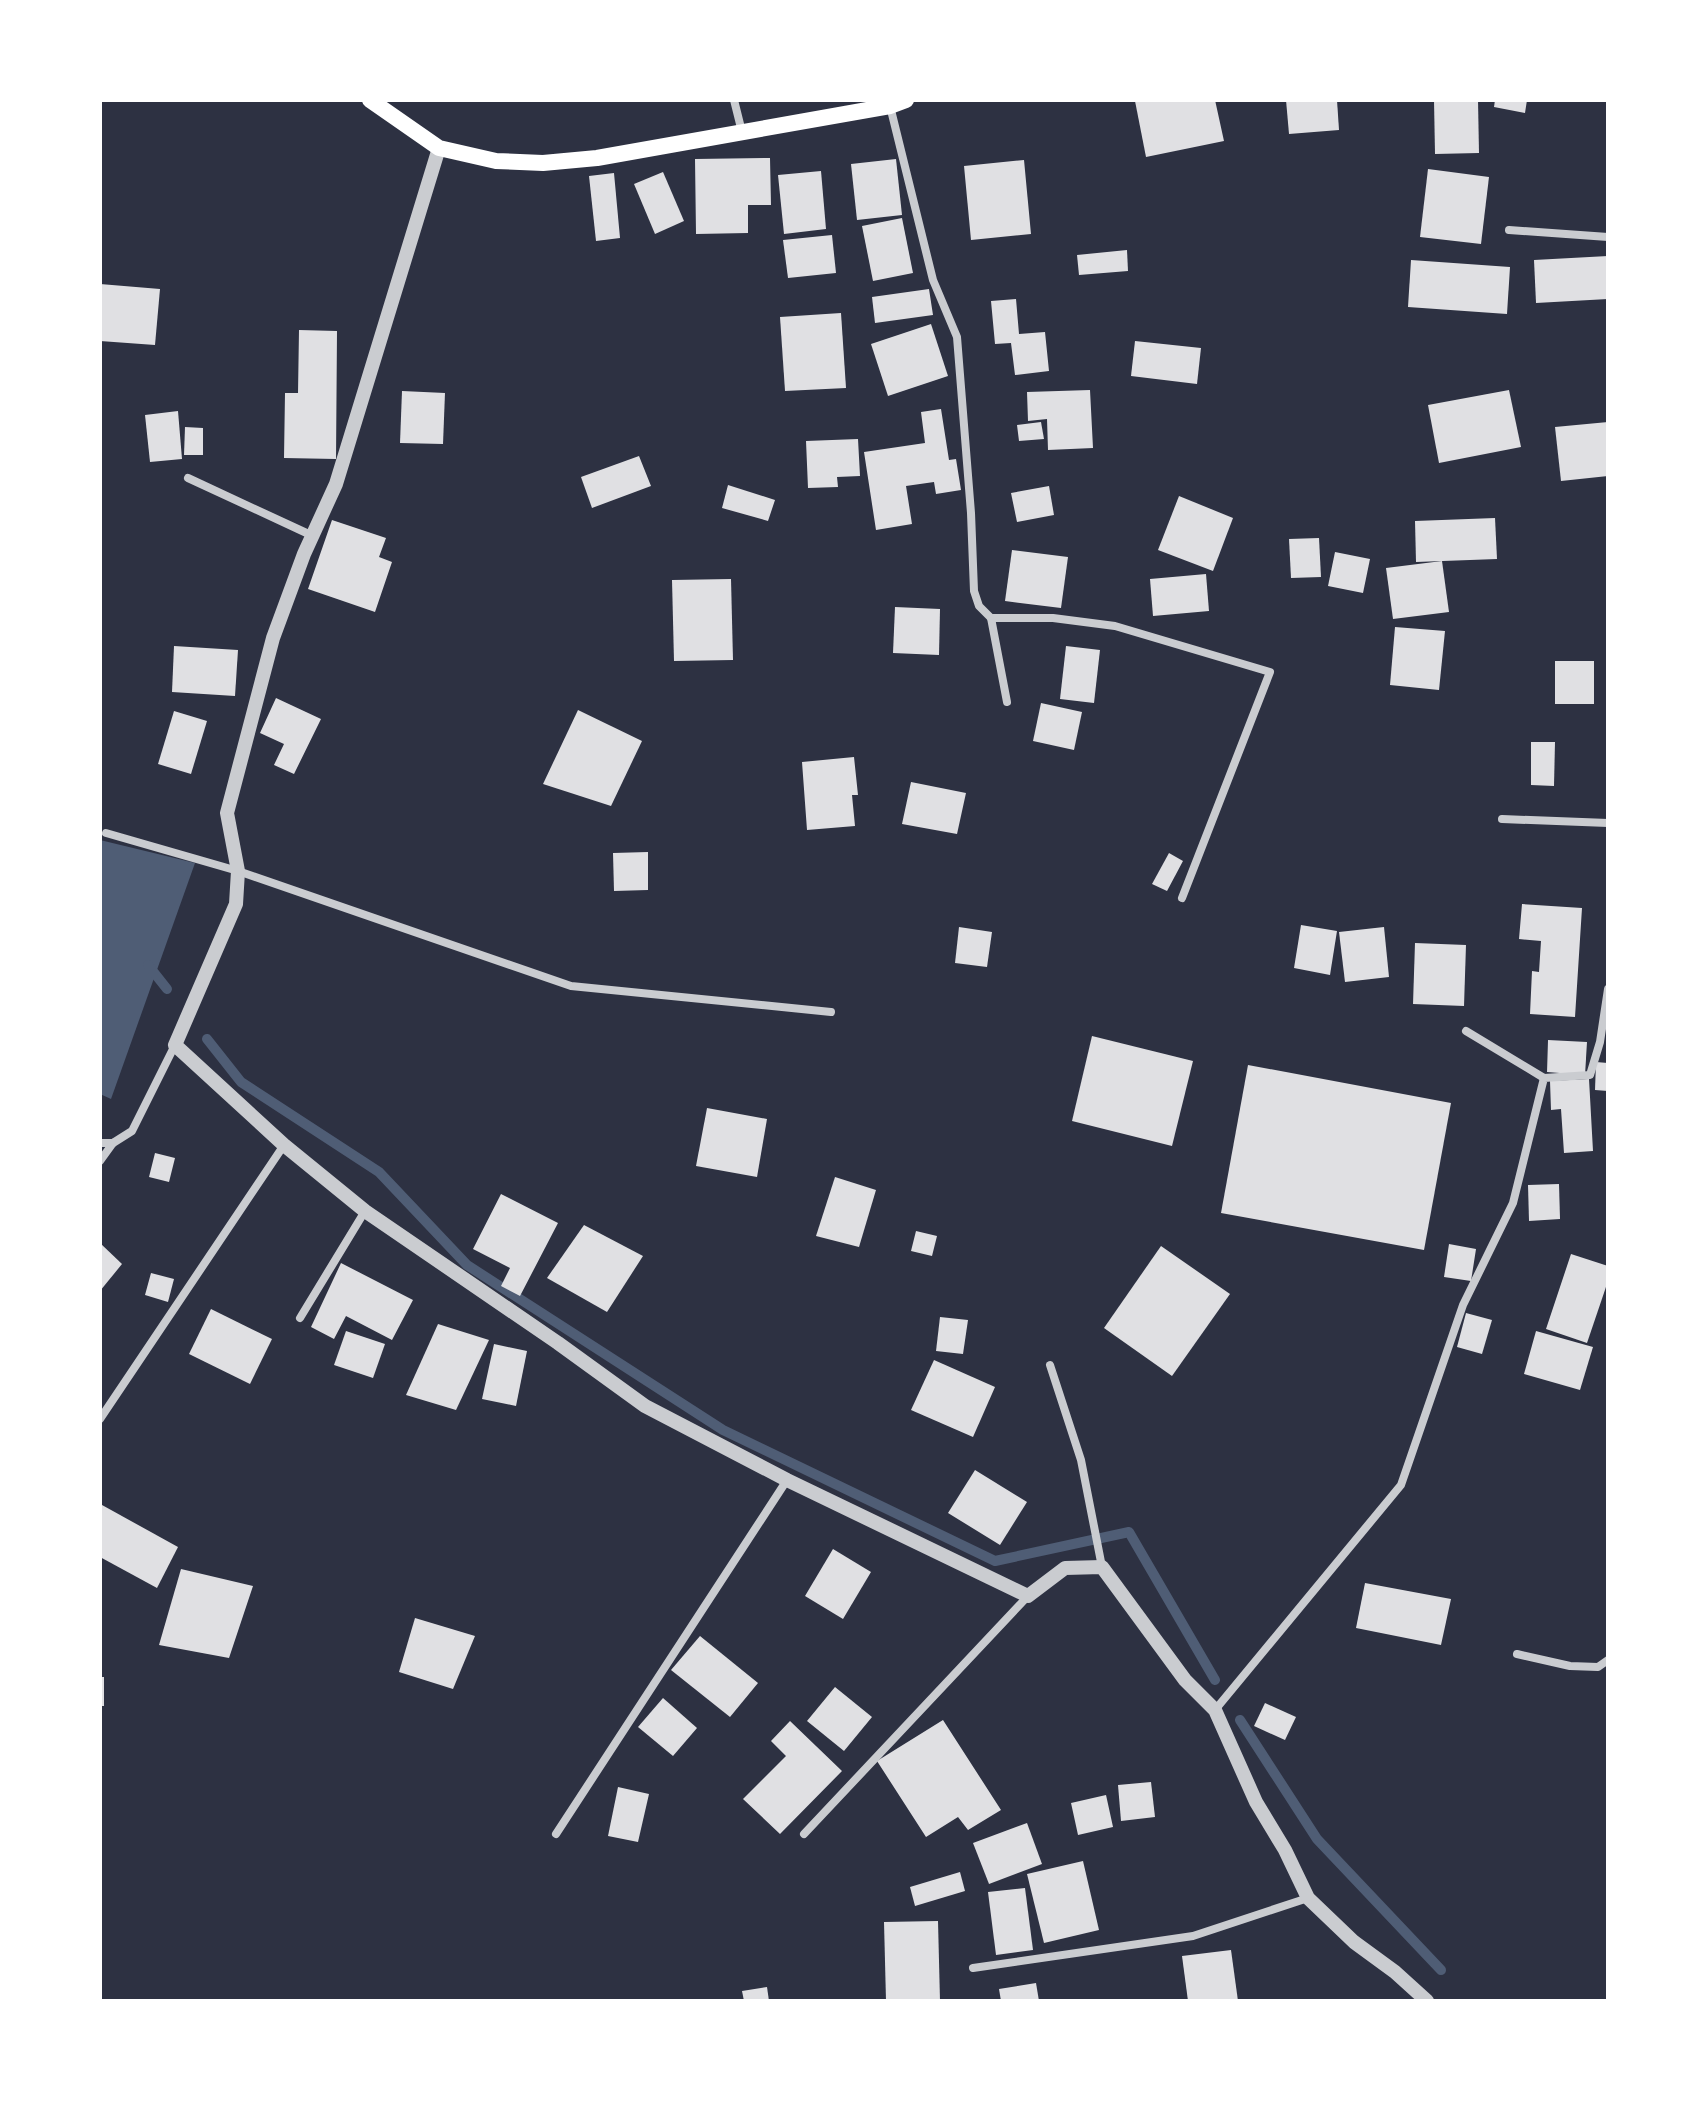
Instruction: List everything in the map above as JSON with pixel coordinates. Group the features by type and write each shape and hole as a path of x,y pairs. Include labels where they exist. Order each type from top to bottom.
{"main road":[{"path":"370,100 439,148 496,161 543,163 597,158 898,103"}],"street":[{"path":"734,100 742,133"},
{"path":"898,103 933,280 957,337 974,591 979,606 991,618 1007,702"},
{"path":"100,1143 124,1139 132,1131 175,1045 236,904 238,871 227,813 273,638 336,484 439,148"},
{"path":"1509,230 1608,237"},
{"path":"188,478 313,536"},
{"path":"991,618 1053,618 1115,626 1270,672 1182,898"},
{"path":"1502,819 1608,823"},
{"path":"106,833 238,871 571,986 831,1012"},
{"path":"1466,1031 1544,1078 1590,1075 1600,1042 1608,989"},
{"path":"175,1045 284,1145 365,1211 645,1406 787,1480 1028,1596"},
{"path":"1215,1710 1401,1485 1463,1305 1513,1203 1544,1078"},
{"path":"100,1161 113,1143"},
{"path":"100,1419 284,1145"},
{"path":"300,1318 365,1211"},
{"path":"1050,1365 1081,1460 1102,1567 1185,1680 1215,1710 1256,1802 1285,1850 1308,1898 1354,1942 1395,1972 1427,2001"},
{"path":"556,1834 787,1480"},
{"path":"804,1834 1028,1596 1065,1568 1102,1567"},
{"path":"1517,1654 1570,1666 1598,1667 1608,1660"},
{"path":"973,1968 1193,1936 1308,1898"}],"water":[{"path":"100,840 195,863 111,1099 100,1094"}],"building":[{"path":"1215,100 1224,141 1146,157 1135,101"},
{"path":"1286,100 1337,100 1339,130 1289,134"},
{"path":"1434,100 1478,100 1479,153 1435,154"},
{"path":"1495,100 1527,100 1525,113 1494,107"},
{"path":"770,158 771,205 748,205 748,233 696,234 695,159"},
{"path":"896,159 902,215 857,220 851,164"},
{"path":"1024,160 1031,234 971,240 964,166"},
{"path":"1428,169 1489,177 1481,244 1420,237"},
{"path":"821,171 826,229 784,234 778,175"},
{"path":"663,172 684,221 655,234 634,184"},
{"path":"614,173 620,238 596,241 589,176"},
{"path":"902,218 913,273 873,281 862,226"},
{"path":"832,235 836,273 788,278 783,240"},
{"path":"1127,250 1128,271 1079,275 1077,255"},
{"path":"1608,256 1608,299 1536,303 1534,260"},
{"path":"1411,260 1510,267 1507,314 1408,307"},
{"path":"100,284 160,289 155,345 100,341"},
{"path":"929,289 933,315 875,323 872,297"},
{"path":"1016,299 1019,334 1045,332 1049,371 1015,375 1011,343 995,344 991,301"},
{"path":"841,313 846,388 785,391 780,317"},
{"path":"931,324 948,376 888,396 871,344"},
{"path":"299,330 337,331 336,459 284,458 285,393 298,393"},
{"path":"1135,341 1201,348 1197,384 1131,376"},
{"path":"1090,390 1093,448 1048,450 1047,419 1028,421 1027,392"},
{"path":"1509,390 1521,447 1439,463 1428,405"},
{"path":"402,391 445,393 443,444 400,443"},
{"path":"941,409 949,460 956,459 961,490 936,494 934,482 906,486 912,524 876,530 864,452 925,443 921,412"},
{"path":"178,411 182,459 150,462 145,415"},
{"path":"1041,422 1044,439 1019,441 1017,425"},
{"path":"1608,422 1608,476 1561,481 1555,427"},
{"path":"185,427 203,428 203,455 184,455"},
{"path":"858,439 860,476 837,477 838,487 808,488 806,441"},
{"path":"639,456 651,486 592,508 581,477"},
{"path":"728,485 775,500 768,521 722,508"},
{"path":"1049,486 1054,515 1017,522 1011,493"},
{"path":"1179,496 1233,518 1213,571 1158,550"},
{"path":"1495,518 1497,559 1416,562 1415,521"},
{"path":"332,520 386,538 379,557 392,562 375,612 308,589"},
{"path":"1319,538 1321,577 1291,578 1289,539"},
{"path":"1012,550 1068,557 1061,608 1005,601"},
{"path":"1335,552 1370,559 1363,593 1328,586"},
{"path":"1442,561 1449,612 1393,619 1386,568"},
{"path":"1206,574 1209,611 1153,616 1150,579"},
{"path":"731,579 733,660 674,661 672,580"},
{"path":"895,607 940,609 939,655 893,653"},
{"path":"1395,627 1445,631 1439,690 1390,685"},
{"path":"174,646 238,650 235,696 172,692"},
{"path":"1066,646 1100,650 1094,703 1060,699"},
{"path":"1555,661 1594,661 1594,704 1555,704"},
{"path":"276,698 321,719 294,774 274,765 284,744 260,733"},
{"path":"1041,703 1082,712 1074,750 1033,741"},
{"path":"578,710 642,741 611,806 543,784"},
{"path":"174,711 207,721 191,774 158,764"},
{"path":"1531,742 1555,742 1554,786 1531,785"},
{"path":"854,757 858,795 852,795 855,826 807,830 802,762"},
{"path":"911,782 966,793 957,834 902,824"},
{"path":"648,852 648,890 614,891 613,853"},
{"path":"1169,853 1183,861 1167,891 1152,884"},
{"path":"1522,904 1582,908 1575,1017 1530,1014 1532,971 1539,972 1541,941 1519,939"},
{"path":"1301,925 1337,931 1330,975 1294,968"},
{"path":"959,927 992,932 987,967 955,963"},
{"path":"1384,927 1389,977 1345,982 1339,932"},
{"path":"1415,943 1466,945 1464,1006 1413,1004"},
{"path":"1092,1036 1193,1061 1172,1146 1072,1121"},
{"path":"1548,1040 1587,1042 1585,1075 1547,1072"},
{"path":"1596,1062 1608,1063 1608,1091 1595,1090"},
{"path":"1248,1065 1451,1103 1424,1250 1221,1213"},
{"path":"1589,1079 1593,1151 1564,1153 1561,1109 1551,1110 1550,1081"},
{"path":"707,1108 767,1119 757,1177 696,1166"},
{"path":"155,1153 175,1158 169,1182 149,1177"},
{"path":"835,1177 876,1190 859,1247 816,1236"},
{"path":"1559,1184 1560,1219 1529,1221 1528,1185"},
{"path":"501,1194 558,1223 520,1296 501,1286 510,1268 473,1249"},
{"path":"584,1225 643,1256 607,1312 547,1278"},
{"path":"916,1231 937,1236 932,1256 911,1251"},
{"path":"100,1243 122,1264 100,1291"},
{"path":"1449,1244 1476,1249 1471,1281 1444,1277"},
{"path":"1161,1246 1230,1294 1172,1376 1104,1328"},
{"path":"1571,1254 1608,1266 1608,1281 1587,1343 1546,1329"},
{"path":"341,1263 413,1300 392,1340 346,1316 334,1339 311,1327"},
{"path":"151,1273 174,1279 168,1302 145,1295"},
{"path":"211,1309 272,1339 250,1384 189,1354"},
{"path":"1466,1313 1492,1320 1482,1354 1457,1347"},
{"path":"940,1317 968,1320 963,1354 936,1351"},
{"path":"438,1324 489,1340 456,1410 406,1395"},
{"path":"346,1331 385,1344 373,1378 334,1365"},
{"path":"1536,1331 1593,1347 1580,1390 1524,1374"},
{"path":"494,1344 527,1351 516,1406 482,1399"},
{"path":"934,1360 995,1387 973,1437 911,1410"},
{"path":"975,1470 1027,1502 1000,1545 948,1513"},
{"path":"102,1505 178,1547 157,1588 100,1557"},
{"path":"833,1549 871,1572 843,1619 805,1596"},
{"path":"181,1569 253,1586 229,1658 159,1645"},
{"path":"1365,1583 1451,1599 1441,1645 1356,1628"},
{"path":"415,1618 475,1636 453,1689 399,1672"},
{"path":"700,1636 758,1683 730,1717 671,1670"},
{"path":"100,1677 104,1677 104,1706 100,1706"},
{"path":"835,1687 872,1717 844,1751 807,1721"},
{"path":"663,1698 697,1728 673,1756 638,1727"},
{"path":"1265,1703 1296,1717 1285,1740 1254,1726"},
{"path":"943,1720 1001,1810 968,1830 958,1817 926,1837 877,1761"},
{"path":"790,1721 842,1771 780,1834 743,1799 786,1756 771,1741"},
{"path":"1151,1782 1155,1817 1121,1821 1118,1785"},
{"path":"618,1787 649,1794 638,1842 608,1836"},
{"path":"1106,1795 1113,1827 1078,1835 1071,1803"},
{"path":"1027,1823 1042,1864 989,1884 973,1843"},
{"path":"1083,1861 1099,1930 1044,1943 1027,1874"},
{"path":"960,1872 965,1891 915,1906 910,1887"},
{"path":"1025,1888 1033,1950 996,1955 988,1892"},
{"path":"938,1921 940,2001 886,2001 884,1922"},
{"path":"1231,1950 1238,2001 1188,2001 1182,1956"},
{"path":"1036,1983 1039,2001 1001,2001 999,1989"},
{"path":"767,1987 769,2001 744,2001 742,1991"}],"waterway":[{"path":"148,965 167,989"},
{"path":"207,1039 241,1082 379,1172 467,1265 723,1430 995,1561 1129,1532 1215,1680"},
{"path":"1240,1720 1317,1839 1441,1970"}]}
